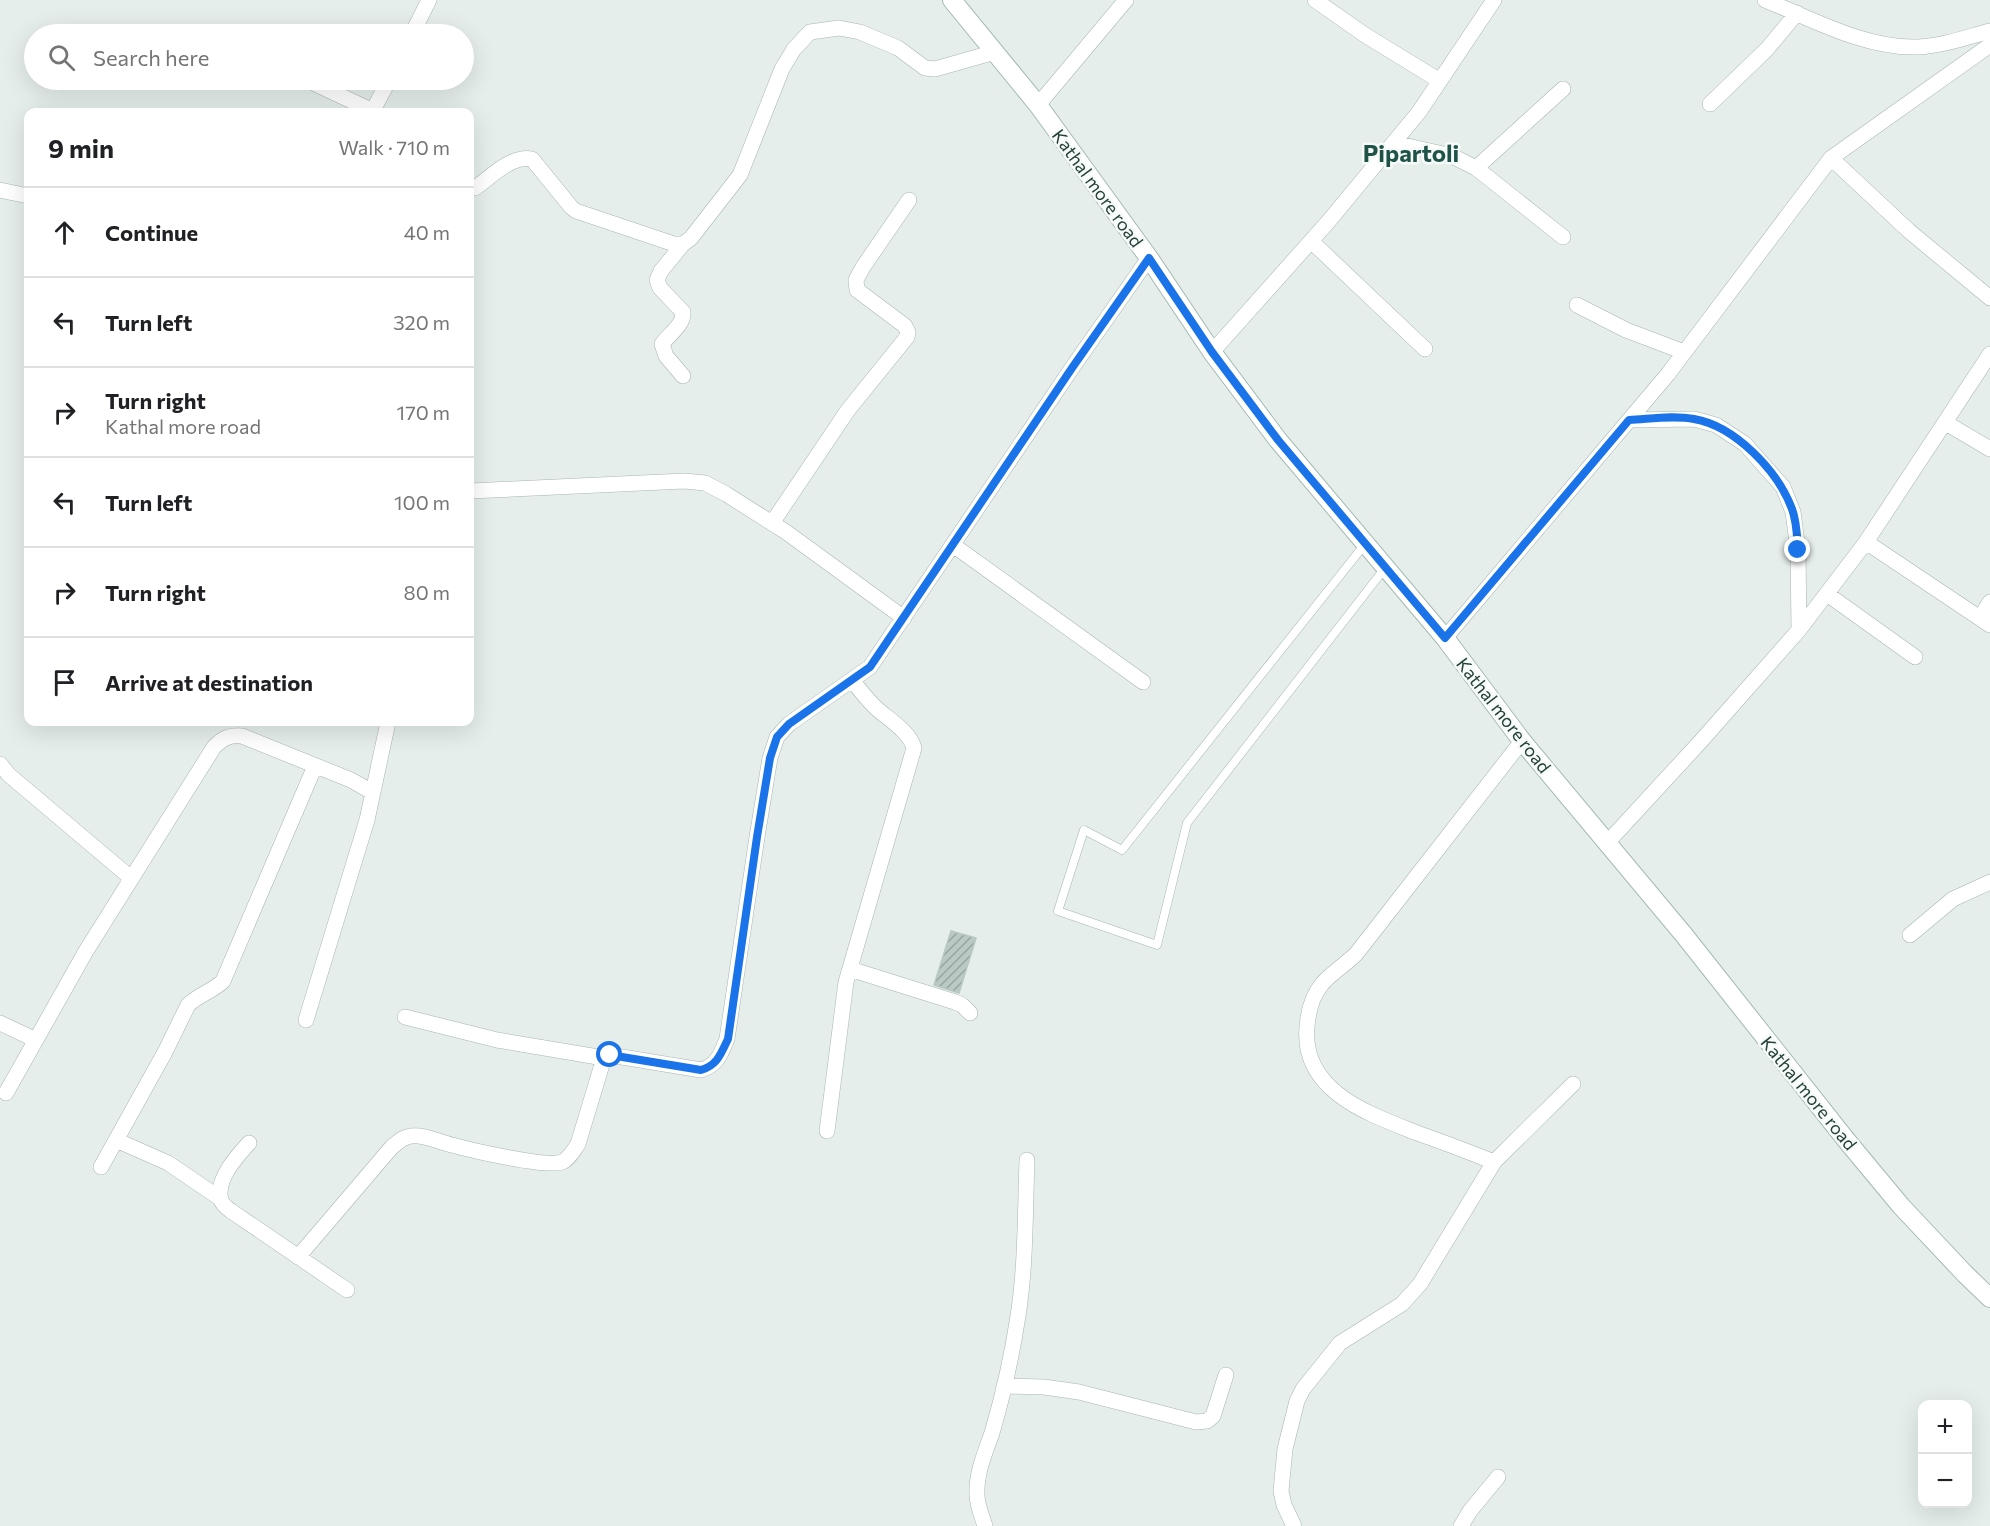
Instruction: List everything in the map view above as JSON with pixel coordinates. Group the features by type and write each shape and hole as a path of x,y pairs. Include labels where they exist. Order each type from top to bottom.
{"main road":[{"name":"Kathal more road","path":"952,0 1038,105 1149,258 1212,352 1278,440 1445,638 1522,741 1684,935 1874,1174 1965,1274 1990,1298"}],"street":[{"path":"417,24 429,0"},
{"path":"1038,105 1126,0"},
{"path":"1315,0 1440,81"},
{"path":"1212,352 1311,241 1419,112 1494,0"},
{"path":"1765,0 1867,41 1900,47 1947,43 1990,31"},
{"path":"1710,104 1767,49 1797,13"},
{"path":"683,376 666,356 662,344 682,322 683,312 660,288 657,280 661,271 683,244 691,238 740,175 782,69 794,49 810,32 838,28 861,32 898,48 925,68 935,69 995,52"},
{"path":"1445,638 1684,352 1831,158 1990,45"},
{"path":"1476,168 1563,89"},
{"path":"328,90 365,108"},
{"path":"375,108 384,90"},
{"path":"1394,143 1452,156 1476,168 1563,237"},
{"path":"475,188 515,159 524,157 532,159 570,207 576,211 654,238 674,244 683,244"},
{"path":"1831,158 1909,231 1990,298"},
{"path":"0,189 24,195"},
{"path":"772,523 848,410 907,337 905,326 857,290 856,280 909,200"},
{"path":"1311,241 1425,349"},
{"path":"405,1017 497,1040 604,1058 610,1055 701,1070 711,1067 718,1061 728,1039 757,837 770,758 777,737 789,724 870,667 1149,258"},
{"path":"1577,305 1626,330 1684,352"},
{"path":"1607,843 1799,630 1866,542 1990,354"},
{"path":"1629,420 1684,418 1716,425 1745,444 1782,487 1793,512 1798,550 1799,630"},
{"path":"1946,423 1990,449"},
{"path":"474,491 684,481 705,483 772,523 904,618"},
{"path":"1866,542 1985,622 1990,602"},
{"path":"953,545 1143,682"},
{"path":"1827,594 1916,657"},
{"path":"827,1131 846,982 914,748 912,741 871,703 852,680"},
{"path":"306,1020 367,820 387,726"},
{"path":"6,1093 86,951 221,739 242,736 351,780 372,792"},
{"path":"1494,1162 1368,1114 1347,1102 1328,1085 1318,1071 1308,1055 1306,1039 1310,1011 1323,983 1356,954 1522,741"},
{"path":"0,764 9,775 131,878"},
{"path":"101,1167 165,1052 188,1005 224,981 315,766"},
{"path":"1910,935 1953,899 1990,882"},
{"path":"850,969 955,1002 970,1014"},
{"path":"0,1023 36,1040"},
{"path":"298,1257 391,1148 405,1138 418,1136 454,1146 553,1164 562,1162 578,1144 604,1058"},
{"path":"1294,1526 1284,1505 1281,1491 1286,1449 1297,1401 1304,1389 1340,1343 1390,1313 1414,1291 1494,1162 1573,1084"},
{"path":"116,1140 168,1163 221,1199 231,1211 347,1290"},
{"path":"221,1199 222,1187 229,1166 249,1143"},
{"path":"985,1526 977,1497 978,1481 982,1459 1004,1386 1019,1314 1027,1160"},
{"path":"1004,1386 1079,1392 1196,1422 1207,1421 1213,1416 1226,1375"},
{"path":"1461,1526 1470,1511 1498,1477"}],"lane":[{"path":"1365,543 1122,850 1084,830 1058,911 1157,945 1187,823 1386,567"}],"building":[{"path":"951,931 976,938 959,993 934,985"}],"district":[{"name":"Pipartoli","path":"1411,152"}],"route":[{"path":"610,1055 701,1070 711,1067 718,1061 728,1039 757,837 770,758 777,737 789,724 870,667 1149,258 1212,352 1278,440 1445,638 1629,420 1694,419 1716,425 1745,444 1782,487 1793,512 1798,550"}]}
